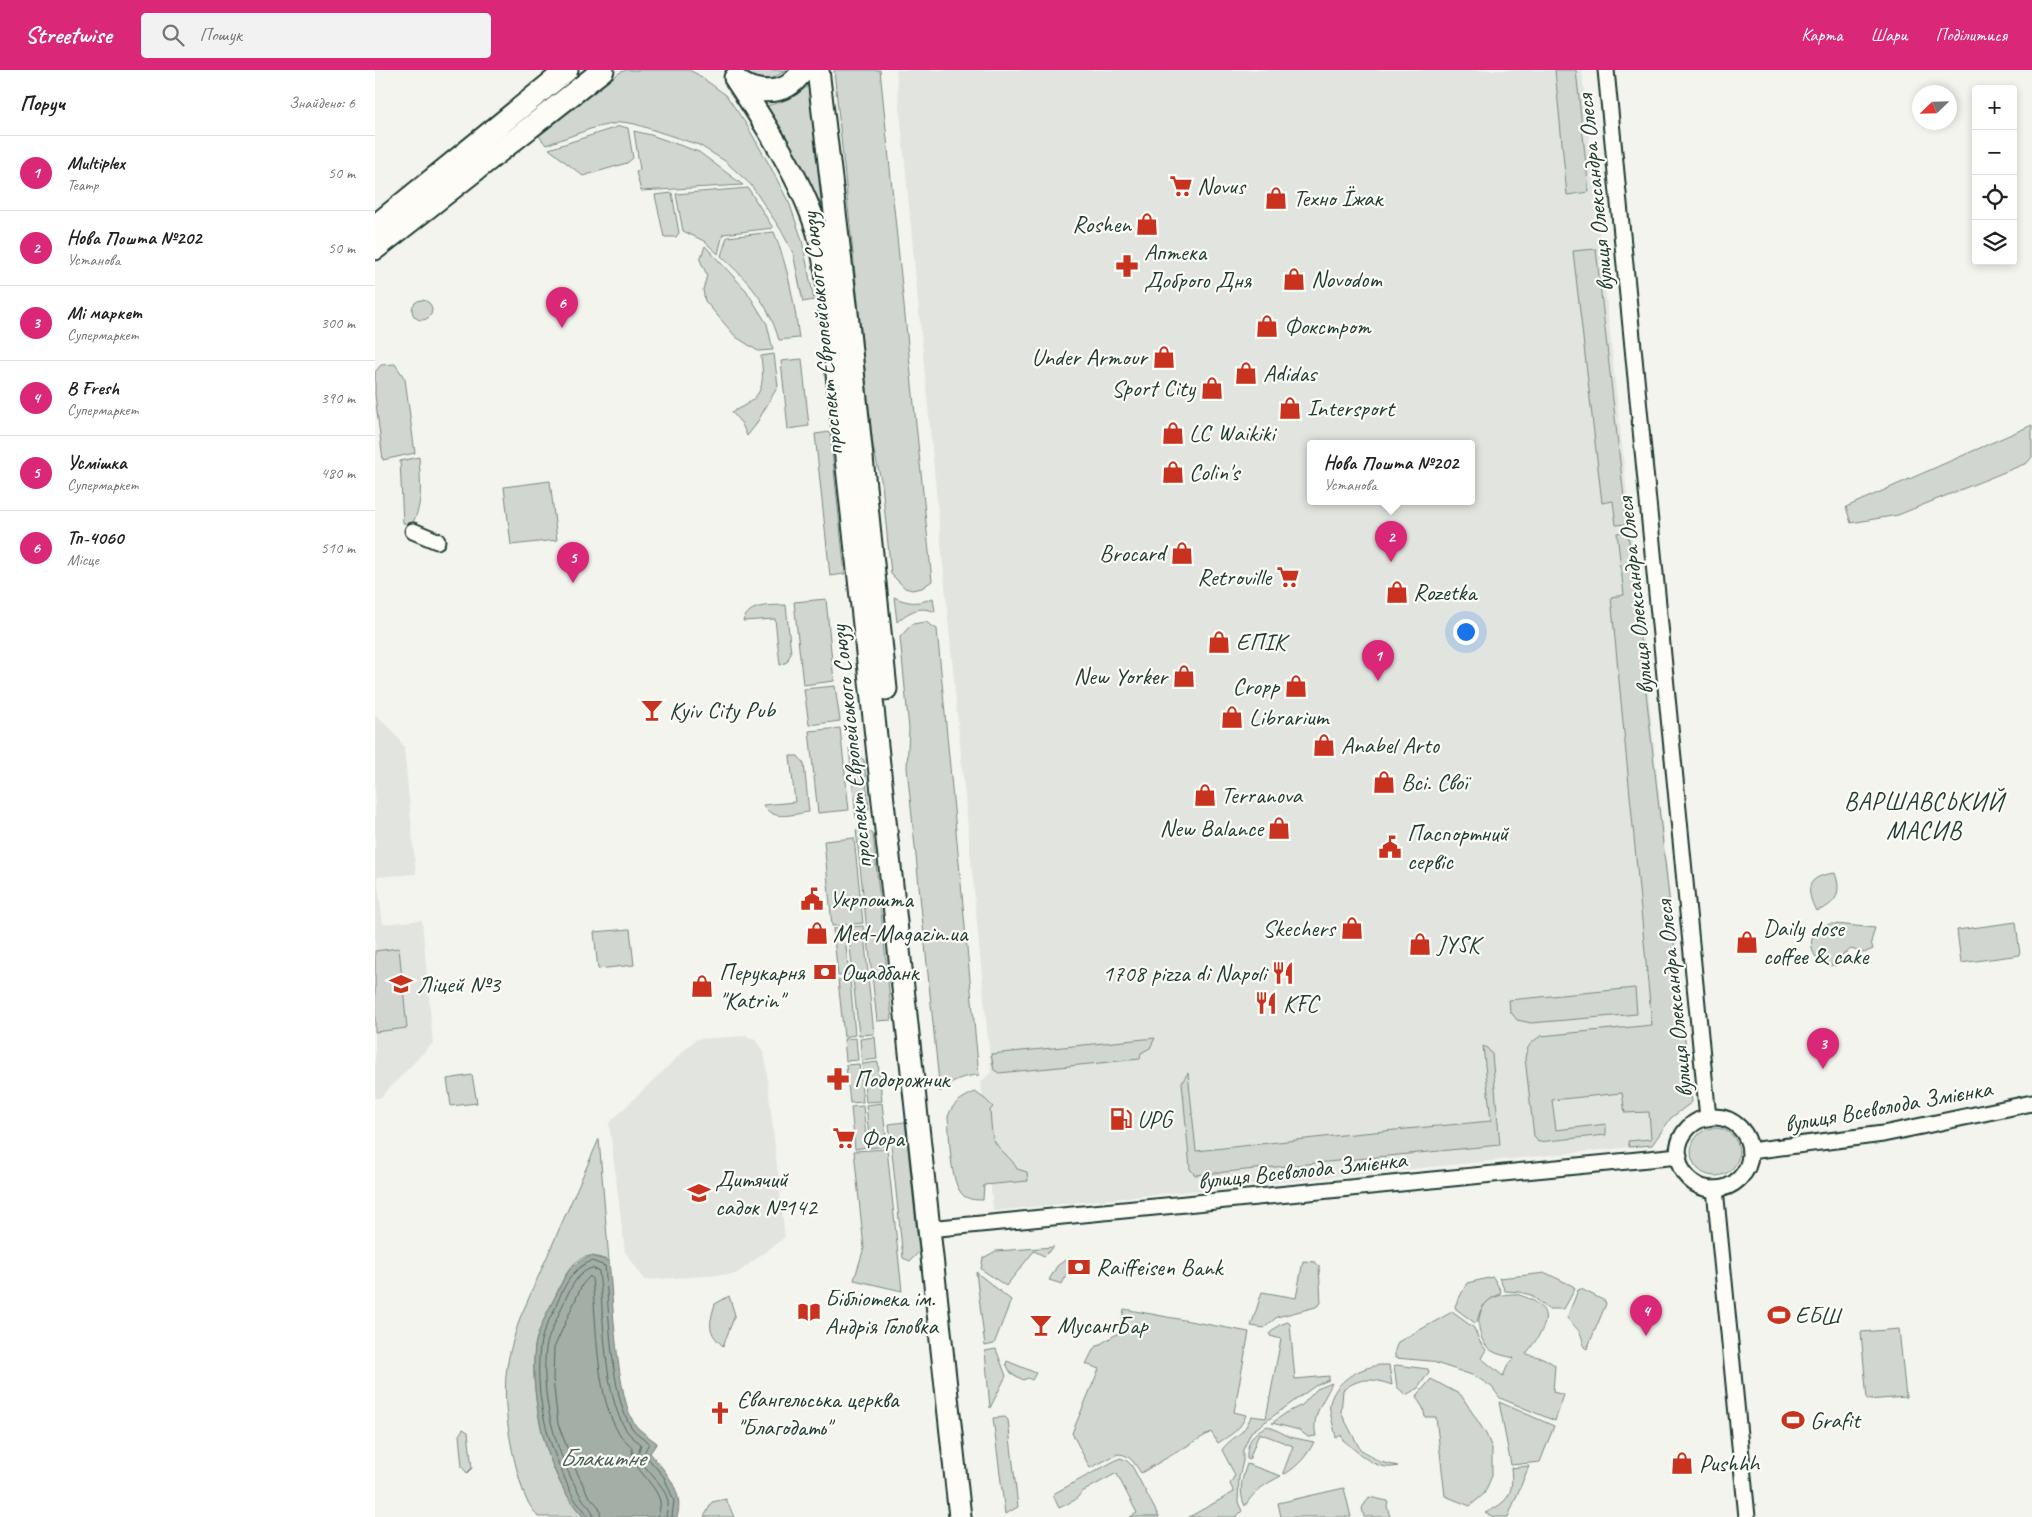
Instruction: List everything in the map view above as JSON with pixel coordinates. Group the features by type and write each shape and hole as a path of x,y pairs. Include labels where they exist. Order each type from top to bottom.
{"main road":[{"path":"375,226 567,70"},
{"path":"375,249 603,70"},
{"path":"730,74 754,90 771,90 783,88 795,80 804,70"},
{"name":"проспект Європейського Союзу","path":"818,70 847,313 937,1229 960,1517"},
{"name":"проспект Європейського Союзу","path":"730,74 762,118 792,172 816,227 826,272 937,1229 973,1517"}],"street":[{"name":"вулиця Олександра Олеся","path":"1606,70 1709,1118"},
{"path":"413,531 437,541"},
{"name":"вулиця Всеволода Змієнка","path":"1750,1151 1883,1134 2032,1103"},
{"path":"1716,1117 1728,1120 1739,1126 1746,1136 1750,1151 1749,1164 1741,1178 1727,1187 1715,1189 1704,1188 1693,1182 1684,1172 1679,1156 1681,1139 1687,1130 1694,1123 1716,1117"},
{"name":"вулиця Всеволода Змієнка","path":"937,1229 1679,1156"},
{"path":"1715,1189 1747,1517"}],"shaded area":[{"path":"626,70 689,70 726,95 746,124 790,205 802,240 814,300 803,302 793,253 781,230 751,185 725,161 699,145 635,124 622,122 593,128 546,145 539,136 619,73"},
{"path":"742,70 787,70 771,79 748,77"},
{"path":"834,70 880,70 932,581 922,588 912,590 905,588 891,574 882,484 873,447"},
{"path":"896,70 1582,70 1692,1102 1671,1118 1652,1145 993,1211 981,1082 991,1072"},
{"path":"1555,70 1576,70 1589,192 1567,195"},
{"path":"810,85 822,213 765,106 783,101"},
{"path":"620,126 628,128 633,158 627,163 583,176 549,149"},
{"path":"634,131 699,152 743,185 641,191 636,172 640,170"},
{"path":"748,188 773,228 723,234 718,254 704,241 683,231 676,194"},
{"path":"672,193 679,233 676,237 664,237 655,195"},
{"path":"774,232 790,284 799,338 779,340 769,314 756,293 721,256 727,237"},
{"path":"705,246 746,290 767,324 773,350 758,351 736,337 705,301 703,290 707,275 700,260"},
{"path":"1596,249 1627,524 1616,525 1613,501 1602,503 1573,251"},
{"path":"422,300 429,303 432,310 429,317 422,320 415,317 412,310 415,303"},
{"path":"774,354 778,386 755,426 747,436 742,424 732,412 755,397 761,385 761,356"},
{"path":"802,359 809,426 788,429 781,361"},
{"path":"395,364 405,379 415,453 383,460 375,395 375,372 381,365"},
{"path":"2032,425 2032,457 2027,463 1898,515 1851,523 1846,507"},
{"path":"830,432 845,574 830,576 815,434"},
{"path":"419,457 420,500 412,524 403,523 400,461"},
{"path":"550,481 557,540 511,545 504,487"},
{"path":"1628,532 1692,1102 1671,1118 1652,1145 1629,1147 1628,1141 1651,1139 1649,1112 1625,1113 1622,1093 1552,1100 1556,1130 1606,1124 1606,1135 1538,1142 1534,1136 1525,1058 1528,1047 1532,1042 1541,1036 1652,1025 1611,597 1624,595 1617,533"},
{"path":"894,597 913,602 933,598 935,612 919,609 905,615 897,622"},
{"path":"826,599 834,681 803,685 794,602"},
{"path":"786,605 791,653 787,662 780,665 775,619 743,621 746,615 755,608"},
{"path":"926,622 937,629 979,1075 958,1079 948,1084 940,1092 907,768 909,729 900,637 912,624"},
{"path":"835,686 840,721 809,725 804,689"},
{"name":"Ліцей №3","path":"375,715 391,729 404,746 416,874 377,877 383,924 422,920 433,1043 380,1098 375,1098"},
{"path":"840,728 849,810 818,813 809,731"},
{"path":"849,748 864,760 869,808 866,814 856,818"},
{"path":"790,756 798,756 804,764 809,812 783,816 772,814 763,805 795,802"},
{"path":"856,830 868,830 873,834 892,1020 877,1021"},
{"path":"854,838 863,923 832,926 824,841"},
{"path":"1835,873 1838,886 1836,897 1829,905 1816,911 1810,895 1811,884 1819,877"},
{"path":"2016,922 2020,955 1961,963 1957,930"},
{"path":"1836,924 1875,928 1871,942 1873,949 1864,953 1851,949 1842,955 1837,965 1829,965 1822,962 1813,952 1812,939 1820,927"},
{"path":"863,926 868,973 853,975 848,927"},
{"path":"844,928 849,975 838,976 833,929"},
{"path":"630,929 634,965 598,969 594,932"},
{"path":"399,948 407,1028 375,1032 375,951"},
{"path":"868,977 874,1034 859,1035 853,979"},
{"path":"850,979 855,1035 844,1037 838,980"},
{"path":"1635,988 1637,1014 1531,1023 1517,1020 1510,1011 1509,1000"},
{"name":"Дитячий садок №142","path":"746,1036 755,1040 765,1057 785,1237 736,1274 645,1280 625,1252 609,1123 696,1039"},
{"path":"875,1037 877,1059 862,1061 860,1039"},
{"path":"856,1038 858,1060 846,1061 844,1039"},
{"path":"1155,1038 1150,1048 1141,1053 1140,1059 999,1073 994,1070 991,1054"},
{"path":"1483,1046 1492,1054 1500,1145 1195,1175 1190,1169 1182,1082 1188,1073 1196,1151 1491,1121"},
{"path":"878,1062 882,1101 866,1102 862,1064"},
{"path":"859,1064 863,1102 850,1103 846,1065"},
{"path":"472,1075 477,1103 451,1106 447,1079"},
{"path":"975,1092 993,1107 990,1110 992,1135 995,1143 1017,1169 1027,1172 1028,1181 984,1185 983,1200 973,1200 964,1196 959,1190 955,1181 950,1147 948,1117 950,1112 958,1102"},
{"path":"882,1103 887,1146 870,1148 866,1105"},
{"path":"863,1106 867,1147 855,1149 851,1107"},
{"path":"905,1122 919,1252 910,1261 903,1258 889,1124"},
{"path":"1710,1128 1720,1128 1732,1135 1739,1147 1739,1157 1732,1169 1720,1176 1710,1176 1702,1172 1695,1165 1691,1157 1691,1147 1695,1139 1702,1132"},
{"path":"599,1139 609,1261 591,1256 584,1257 573,1264 562,1281 538,1334 535,1346 534,1367 538,1413 551,1461 571,1501 584,1517 538,1517 524,1494 512,1450 505,1390 507,1368 520,1318"},
{"path":"887,1149 902,1291 854,1280 864,1248 854,1151"},
{"path":"1054,1247 1044,1256 1034,1251 1006,1286 981,1269 983,1258 996,1251"},
{"path":"1068,1258 1073,1261 1062,1284 1049,1280 1057,1266"},
{"path":"1303,1261 1315,1262 1319,1266 1321,1303 1316,1307 1277,1317 1264,1328 1251,1326 1262,1292 1296,1298"},
{"path":"976,1272 1011,1300 994,1344 985,1346"},
{"path":"1546,1273 1573,1286 1575,1289 1564,1309 1548,1309 1531,1295 1505,1291 1499,1278"},
{"path":"1493,1277 1501,1291 1500,1294 1484,1305 1475,1323 1456,1309 1455,1306 1467,1283"},
{"path":"1581,1289 1605,1301 1606,1304 1587,1349 1584,1347 1579,1331 1567,1318 1578,1290"},
{"path":"1516,1294 1530,1299 1539,1305 1544,1312 1543,1327 1526,1354 1543,1358 1555,1365 1553,1392 1564,1395 1555,1421 1500,1398 1492,1387 1475,1376 1430,1361 1395,1358 1398,1342 1452,1312 1474,1328 1486,1350 1481,1358 1503,1376 1514,1358 1497,1354 1487,1347 1480,1335 1480,1314 1487,1302 1493,1298 1501,1295"},
{"path":"729,1296 735,1315 723,1346 712,1332 711,1317 715,1304"},
{"path":"1124,1309 1249,1332 1234,1412 1246,1415 1235,1432 1218,1443 1211,1432 1141,1473 1129,1458 1122,1454 1118,1454 1090,1468 1072,1433 1099,1369 1086,1364 1094,1348 1120,1332"},
{"path":"1288,1322 1290,1324 1295,1379 1329,1376 1329,1380 1315,1386 1251,1432 1243,1450 1243,1461 1239,1477 1238,1502 1242,1511 1236,1517 1189,1517 1234,1492 1230,1484 1235,1475 1222,1450 1241,1432 1251,1416 1266,1418 1281,1339 1270,1336 1270,1333 1279,1325"},
{"path":"1899,1329 1906,1397 1867,1400 1861,1332"},
{"path":"996,1349 1006,1376 990,1408 985,1351"},
{"path":"1007,1361 1036,1373 1032,1380 1028,1378 1023,1380 1011,1373 1006,1364"},
{"path":"1389,1365 1392,1385 1366,1380 1349,1386 1343,1390 1341,1413 1360,1449 1380,1462 1398,1466 1390,1467 1375,1464 1343,1440 1341,1435 1336,1438 1330,1410 1333,1395 1349,1376 1364,1369"},
{"path":"1396,1365 1428,1369 1429,1372 1418,1388 1406,1395 1397,1387 1394,1367"},
{"path":"1431,1379 1461,1395 1486,1434 1492,1448 1492,1476 1484,1494 1470,1506 1445,1496 1436,1417 1425,1417 1423,1408 1416,1397"},
{"path":"1332,1383 1315,1421 1316,1436 1308,1437 1299,1430 1272,1423 1302,1405 1317,1389"},
{"path":"1499,1402 1554,1426 1540,1462 1511,1465"},
{"path":"1005,1417 1008,1420 1018,1507 1005,1514 993,1418"},
{"path":"1268,1426 1290,1437 1314,1442 1302,1460 1285,1474 1283,1473 1293,1446 1259,1433 1249,1460 1247,1459 1251,1438 1258,1431"},
{"path":"463,1429 468,1432 472,1468 467,1473 462,1467 459,1435"},
{"path":"1120,1458 1126,1460 1132,1466 1159,1517 1130,1517 1137,1513 1117,1474 1082,1492 1075,1500 1059,1508 1053,1495 1055,1493"},
{"path":"1247,1464 1281,1476 1260,1488 1245,1506 1241,1490"},
{"path":"1529,1466 1508,1517 1494,1517 1485,1513 1499,1505 1508,1496 1512,1477 1511,1468"},
{"path":"1344,1488 1351,1517 1281,1517 1278,1503"},
{"path":"1369,1497 1388,1501 1387,1506 1390,1517 1364,1517 1362,1508"},
{"path":"726,1499 734,1517 704,1517 712,1502"}],"water":[{"name":"Блакитне","path":"591,1256 609,1261 620,1372 629,1413 636,1426 657,1443 650,1453 672,1482 676,1491 679,1508 677,1517 584,1517 571,1501 560,1482 543,1437 535,1389 535,1346 538,1333 569,1270 578,1262"}],"place":[{"name":"Novus","path":"1181,186"},
{"name":"Техно Їжак","path":"1276,198"},
{"name":"Roshen","path":"1147,224"},
{"name":"Аптека Доброго Дня","path":"1127,266"},
{"name":"Novodom","path":"1294,279"},
{"name":"Фокстрот","path":"1267,326"},
{"name":"Тп-4060","path":"562,328"},
{"name":"Under Armour","path":"1164,357"},
{"name":"Adidas","path":"1246,373"},
{"name":"Sport City","path":"1212,388"},
{"name":"Intersport","path":"1290,408"},
{"name":"LC Waikiki","path":"1173,433"},
{"name":"Colin's","path":"1173,472"},
{"name":"Brocard","path":"1182,553"},
{"name":"Нова Пошта №202","path":"1391,562"},
{"name":"Retroville","path":"1288,577"},
{"name":"Усмішка","path":"573,583"},
{"name":"Rozetka","path":"1397,592"},
{"name":"ЕПІК","path":"1219,642"},
{"name":"New Yorker","path":"1184,676"},
{"name":"Multiplex","path":"1378,681"},
{"name":"Cropp","path":"1296,686"},
{"name":"Kyiv City Pub","path":"652,710"},
{"name":"Librarium","path":"1232,717"},
{"name":"Anabel Arto","path":"1324,745"},
{"name":"Всі. Свої","path":"1384,782"},
{"name":"Terranova","path":"1205,795"},
{"name":"New Balance","path":"1279,828"},
{"name":"Паспортний сервіс","path":"1390,847"},
{"name":"Укрпошта","path":"812,899"},
{"name":"Skechers","path":"1352,928"},
{"name":"Med-Magazin.ua","path":"817,933"},
{"name":"Daily dose coffee & cake","path":"1747,942"},
{"name":"JYSK","path":"1420,944"},
{"name":"Ощадбанк","path":"825,972"},
{"name":"1708 pizza di Napoli","path":"1283,973"},
{"name":"Ліцей №3","path":"401,984"},
{"name":"Перукарня \"Katrin\"","path":"702,986"},
{"name":"KFC","path":"1266,1003"},
{"name":"Mi маркет","path":"1823,1069"},
{"name":"Подорожник","path":"838,1079"},
{"name":"UPG","path":"1121,1119"},
{"name":"Фора","path":"844,1138"},
{"name":"Дитячий садок №142","path":"699,1193"},
{"name":"Raiffeisen Bank","path":"1079,1267"},
{"name":"Бібліотека ім. Андрія Головка","path":"809,1312"},
{"name":"ЕБШ","path":"1779,1315"},
{"name":"МусангБар","path":"1041,1325"},
{"name":"B Fresh","path":"1646,1336"},
{"name":"Євангельська церква ''Благодать''","path":"720,1413"},
{"name":"Grafit","path":"1793,1420"},
{"name":"Pushhh","path":"1682,1463"}],"district":[{"name":"ВАРШАВСЬКИЙ МАСИВ","path":"1924,816"}]}
